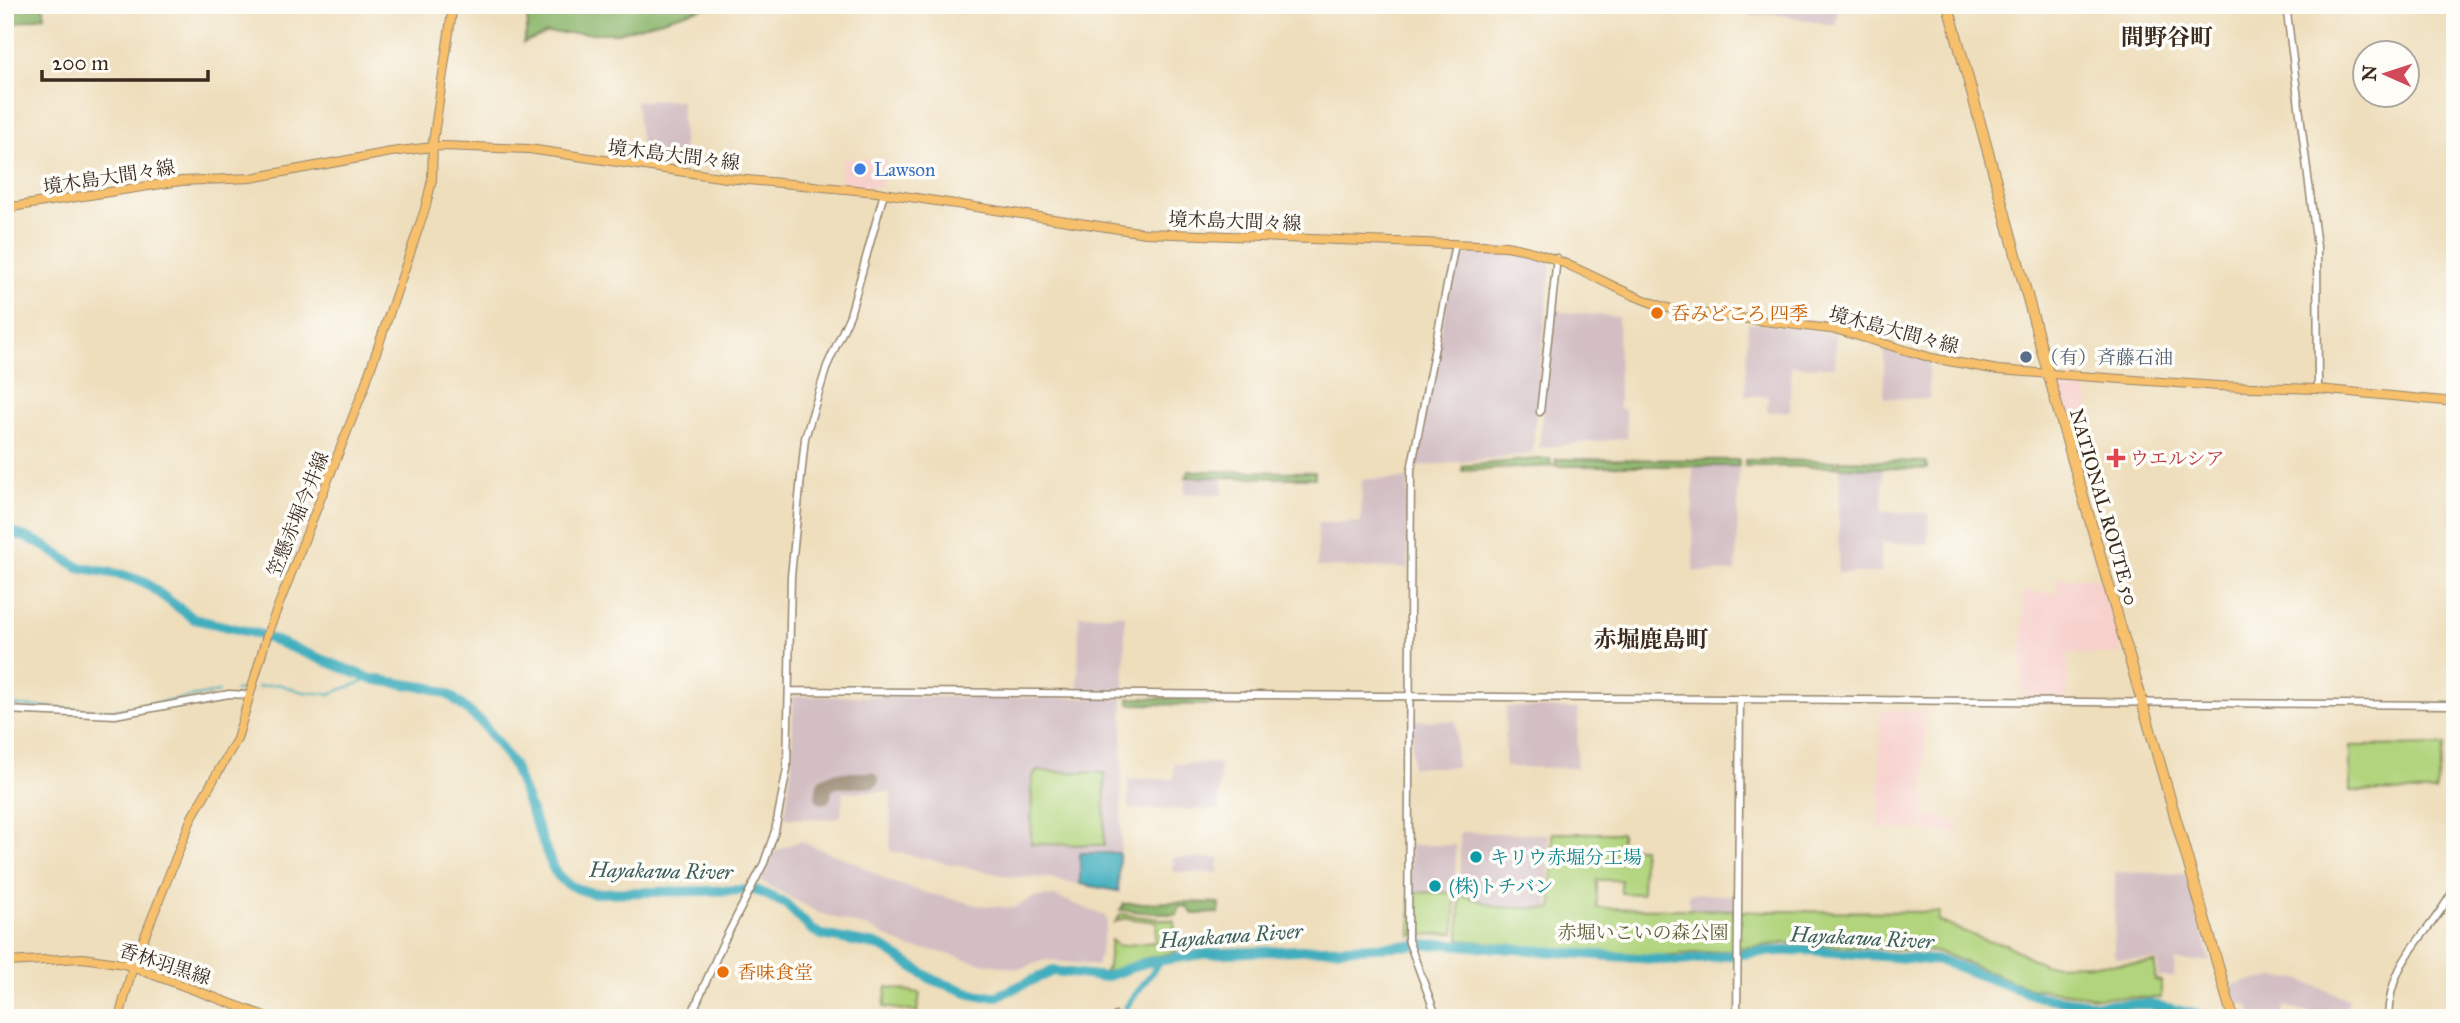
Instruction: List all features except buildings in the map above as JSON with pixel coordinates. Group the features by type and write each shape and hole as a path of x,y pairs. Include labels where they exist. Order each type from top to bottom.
{"highway":[{"name":"NATIONAL ROUTE 50","path":"1948,5 2048,374 2233,1017"}],"main road":[{"name":"笠懸赤堀今井線","path":"120,1018 133,966 192,817 233,748 268,632 363,391 419,229 431,189 432,147 453,5"},
{"name":"境木島大間々線","path":"5,208 181,181 259,177 432,147 529,149 721,178 884,193 1145,233 1518,248 1557,258 1650,303 1675,310 1838,330 1959,364 2048,374 2318,389 2455,402"},
{"name":"香林羽黒線","path":"5,962 83,958 133,966 270,1018"}],"street":[{"path":"2286,5 2317,242 2318,389"},
{"path":"690,1018 771,845 786,776 791,576 806,438 827,366 850,315 884,193"},
{"path":"1437,1018 1408,940 1411,470 1455,244"},
{"path":"1540,412 1557,258"},
{"path":"789,691 2455,707"},
{"path":"5,710 116,715 229,694 250,695"},
{"path":"1737,1018 1740,699"},
{"path":"2388,1018 2390,988 2397,970 2455,887"}],"shaded area":[{"path":"1747,5 1838,5 1836,26 1772,13 1749,16"},
{"path":"681,100 684,162 680,163 680,168 643,164 636,101"},
{"path":"843,159 887,159 880,188 840,185"},
{"path":"1458,247 1519,251 1551,261 1532,454 1414,467"},
{"path":"1554,311 1618,317 1619,408 1625,409 1628,438 1539,448"},
{"path":"1748,323 1802,327 1836,334 1835,367 1791,366 1790,411 1767,412 1768,396 1745,396"},
{"path":"1884,348 1929,361 1929,399 1884,398"},
{"path":"2057,381 2084,381 2094,430 2070,436"},
{"path":"1693,465 1739,466 1736,572 1693,571"},
{"path":"1840,467 1883,468 1882,512 1929,513 1928,544 1882,543 1881,573 1838,573"},
{"path":"1186,477 1223,478 1223,495 1184,493"},
{"path":"1362,479 1408,479 1408,568 1317,567 1318,523 1361,522"},
{"path":"2056,578 2100,578 2122,654 2068,654 2067,699 2022,699 2023,592 2058,593"},
{"path":"1079,615 1125,615 1124,692 1078,691"},
{"path":"793,698 1123,698 1120,893 1048,878 1011,877 890,851 891,792 843,792 841,816 836,819 785,818 792,764"},
{"path":"1506,707 1578,709 1577,768 1505,767"},
{"path":"1880,710 1925,711 1925,820 1928,821 1928,816 1946,818 1954,821 1960,832 1930,832 1925,823 1921,830 1879,829"},
{"path":"1412,720 1456,721 1456,767 1412,767"},
{"path":"1220,763 1219,810 1128,809 1128,779 1173,779 1174,764"},
{"path":"1460,832 1548,834 1549,909 1498,907 1460,894"},
{"path":"800,841 856,863 888,881 927,893 978,905 1013,908 1035,897 1055,896 1105,916 1107,921 1097,966 1045,960 1019,969 977,962 936,951 910,948 872,929 819,913 761,881 773,852"},
{"path":"1411,845 1456,845 1455,893 1410,892"},
{"path":"1173,858 1219,858 1218,873 1173,872"},
{"path":"2115,872 2186,874 2210,961 2175,961 2174,977 2158,977 2158,961 2117,958 2114,954"},
{"path":"1689,893 1735,896 1735,910 1689,909"},
{"path":"2273,977 2298,979 2349,999 2343,1018 2310,1018 2311,1013 2285,1006 2281,1018 2253,1018 2249,1006 2235,1002 2230,985"}],"green space":[{"path":"5,5 43,5 45,16 5,26"},
{"path":"525,5 713,5 618,33 547,33 523,43 528,25"},
{"path":"1550,459 1552,466 1462,471 1463,466"},
{"path":"1556,459 1739,460 1739,466 1555,466"},
{"path":"1745,460 1835,461 1837,467 1745,466"},
{"path":"1838,460 1926,462 1927,469 1840,467"},
{"path":"1189,471 1315,472 1315,478 1186,477"},
{"path":"1129,698 1220,699 1220,705 1129,704"},
{"path":"2445,745 2435,792 2350,791 2350,746"},
{"path":"1037,771 1105,773 1104,845 1031,844 1032,777"},
{"name":"赤堀いこいの森公園","path":"1552,833 1621,833 1621,848 1643,848 1642,894 1621,893 1621,880 1597,880 1597,908 1735,910 1735,940 1741,911 1940,912 1938,921 1987,941 2005,944 2044,965 2155,963 2155,980 2161,981 2161,998 2096,997 2030,988 1941,953 1927,951 1787,943 1740,948 1735,942 1732,950 1647,957 1459,940 1460,894 1498,907 1552,909"},
{"path":"1410,892 1455,893 1455,933 1411,936"},
{"path":"1219,903 1219,913 1193,914 1186,906 1179,907 1177,915 1120,910 1124,904"},
{"path":"1121,914 1174,921 1176,952 1143,959 1104,973 1108,966 1111,940 1118,946 1155,942 1157,922 1125,918 1115,922"},
{"path":"887,987 920,993 917,1012 884,1007"}],"water":[{"path":"1080,853 1119,853 1118,891 1080,884"}],"waterway":[{"name":"Hayakawa River","path":"5,526 14,533 38,542 78,567 123,575 144,582 194,619 258,634 371,679 431,688 451,696 483,724 513,765 553,868 565,882 575,888 593,893 756,890 786,904 812,930 822,935 881,946 933,980 979,996 997,996 1053,971 1105,977 1144,963 1202,954 1446,944 1680,961 1758,952 1808,950 1942,961 2040,997 2097,1005 2148,1004 2214,1018"},
{"path":"258,687 278,684 303,692 329,694 371,679"},
{"path":"235,691 245,690"},
{"path":"5,705 110,711 219,692"},
{"path":"1123,1018 1127,1006 1162,959"}],"taxiway":[{"path":"823,796 825,785 836,780 871,780"}],"place":[{"name":"Lawson","path":"860,169"},
{"name":"呑みどころ 四季","path":"1657,313"},
{"name":"（有）斉藤石油","path":"2026,357"},
{"name":"ウエルシア","path":"2116,458"},
{"name":"キリウ赤堀分工場","path":"1476,857"},
{"name":"(株)トチバン","path":"1435,886"},
{"name":"香味食堂","path":"723,972"}],"district":[{"name":"間野谷町","path":"2167,37"},
{"name":"赤堀鹿島町","path":"1651,639"}]}
